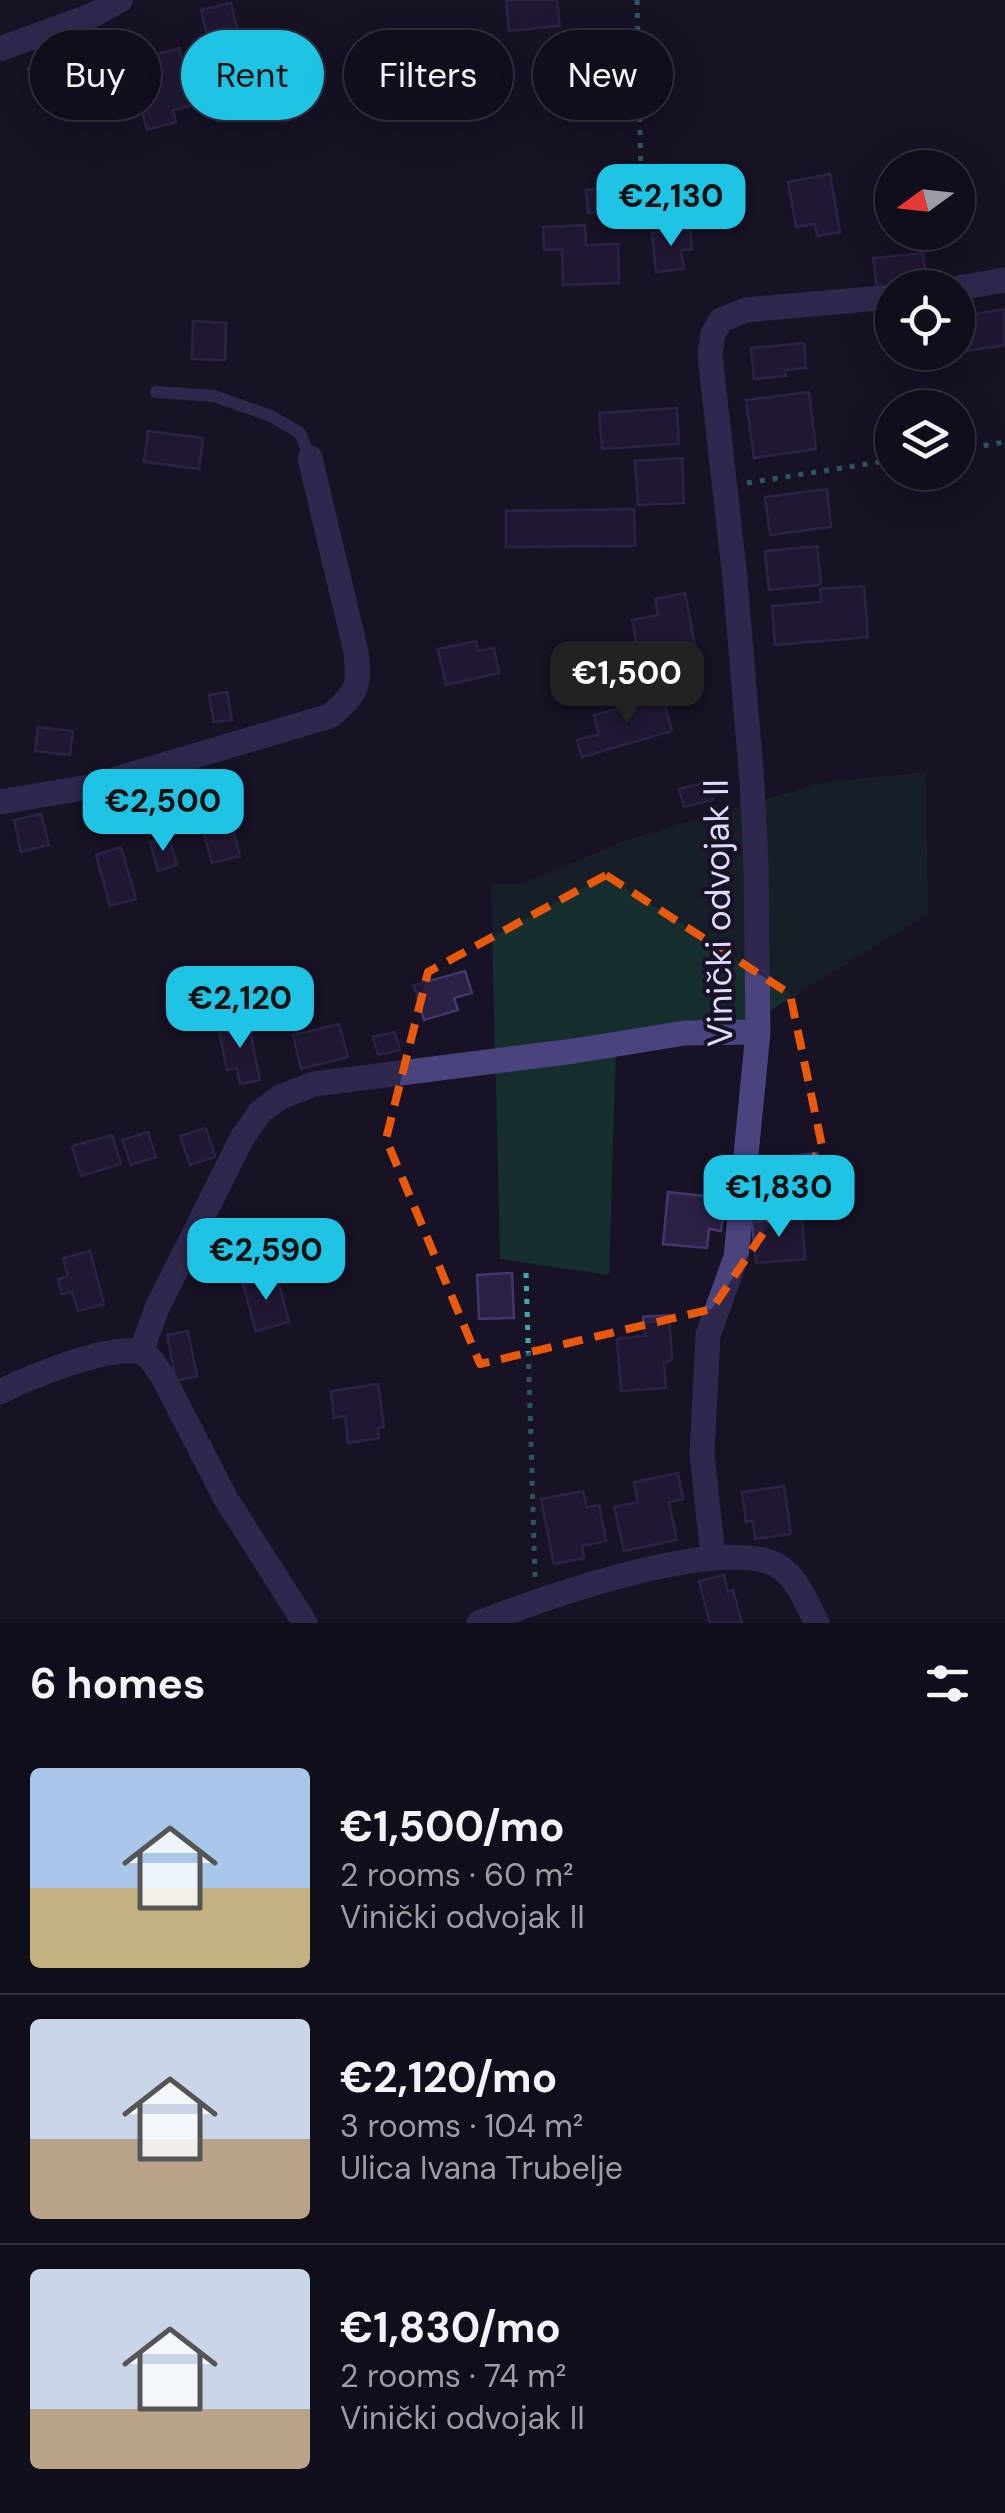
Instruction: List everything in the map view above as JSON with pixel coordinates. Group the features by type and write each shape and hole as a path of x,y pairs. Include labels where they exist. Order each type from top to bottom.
{"street":[{"path":"0,49 93,15 120,0"},
{"path":"975,285 1005,280"},
{"name":"Vinički odvojak II","path":"713,1557 702,1454 708,1335 736,1257 758,1032 752,783 736,579 710,355 713,334 721,320 746,310 875,299"},
{"path":"0,802 89,787 330,716 349,700 359,680 356,652 310,458"},
{"path":"141,1352 158,1308 242,1138 260,1112 280,1096 314,1084 684,1033 758,1032"},
{"path":"0,1392 90,1358 141,1352 153,1361 226,1499 305,1623"},
{"path":"479,1623 539,1599 614,1578 734,1555 762,1558 782,1568 798,1588 816,1623"}],"lane":[{"path":"156,392 214,396 271,416 300,433 310,458"}],"path":[{"path":"637,0 642,222"},
{"path":"975,447 1005,442"},
{"path":"723,486 875,463"},
{"path":"526,1273 534,1578 539,1599"}],"highlighted area":[{"path":"606,875 790,994 822,1146 712,1309 480,1364 386,1139 428,972"}],"green space":[{"path":"926,772 928,914 724,1039 616,1048 609,1275 500,1259 491,884 524,883 626,840 820,783"}],"building":[{"path":"506,0 557,0 560,26 509,30"},
{"path":"231,3 238,30 206,30 201,10"},
{"path":"179,48 181,108 173,110 176,122 147,130 144,120 161,120 161,53"},
{"path":"830,174 840,232 817,236 815,224 796,227 788,182"},
{"path":"626,187 628,210 588,213 586,190"},
{"path":"585,225 586,245 618,244 619,283 563,285 562,249 544,250 543,227"},
{"path":"690,229 692,249 681,250 684,269 656,272 652,233"},
{"path":"923,253 925,270 875,272 873,258"},
{"path":"1005,309 1005,345 975,350 975,314"},
{"path":"193,321 226,323 225,360 192,359"},
{"path":"804,343 806,368 785,370 786,376 754,379 751,348"},
{"path":"809,392 816,449 754,458 746,400"},
{"path":"677,408 679,444 602,449 599,413"},
{"path":"148,431 203,438 199,469 144,462"},
{"path":"682,458 684,503 638,505 635,461"},
{"path":"827,489 831,527 770,535 765,497"},
{"path":"634,509 635,546 506,547 506,511"},
{"path":"817,546 821,585 769,590 765,551"},
{"path":"864,586 868,637 775,645 772,606 821,602 820,589"},
{"path":"685,593 696,650 640,661 632,620 658,615 655,599"},
{"path":"476,641 478,651 494,648 499,673 446,685 438,649"},
{"path":"227,692 232,720 214,722 209,695"},
{"path":"662,696 672,731 582,757 577,740 599,734 594,715"},
{"path":"38,727 73,731 70,755 35,751"},
{"path":"219,777 240,856 212,863 198,812 205,810 197,783"},
{"path":"708,782 713,800 684,807 679,789"},
{"path":"41,814 49,845 21,852 14,820"},
{"path":"169,837 177,865 158,871 150,842"},
{"path":"121,847 136,899 110,906 96,855"},
{"path":"465,971 472,993 454,998 458,1010 424,1020 414,985"},
{"path":"248,1021 260,1080 240,1084 237,1068 227,1070 218,1027"},
{"path":"339,1024 348,1057 301,1069 293,1035"},
{"path":"395,1032 400,1050 378,1055 373,1037"},
{"path":"206,1128 215,1157 190,1165 180,1136"},
{"path":"148,1132 156,1157 131,1165 122,1140"},
{"path":"112,1135 121,1164 81,1176 72,1146"},
{"path":"818,1153 823,1191 761,1198 757,1160"},
{"path":"668,1192 725,1198 721,1231 709,1229 707,1248 663,1244"},
{"path":"802,1217 805,1259 756,1263 752,1222"},
{"path":"90,1251 104,1304 78,1311 72,1292 62,1294 58,1279 68,1276 63,1258"},
{"path":"512,1273 514,1318 479,1319 477,1275"},
{"path":"277,1276 289,1322 256,1331 243,1285"},
{"path":"669,1315 672,1359 664,1364 666,1388 621,1391 617,1339 645,1336 643,1317"},
{"path":"188,1331 197,1376 176,1381 167,1335"},
{"path":"378,1384 384,1427 378,1428 379,1438 348,1443 345,1416 334,1418 331,1391"},
{"path":"678,1473 683,1499 669,1502 677,1540 624,1551 614,1507 638,1502 634,1482"},
{"path":"784,1486 791,1534 755,1539 753,1521 746,1522 742,1492"},
{"path":"583,1491 587,1507 599,1505 606,1541 582,1546 584,1558 554,1564 541,1499"},
{"path":"724,1575 728,1592 733,1590 742,1623 710,1623 699,1581"}]}
